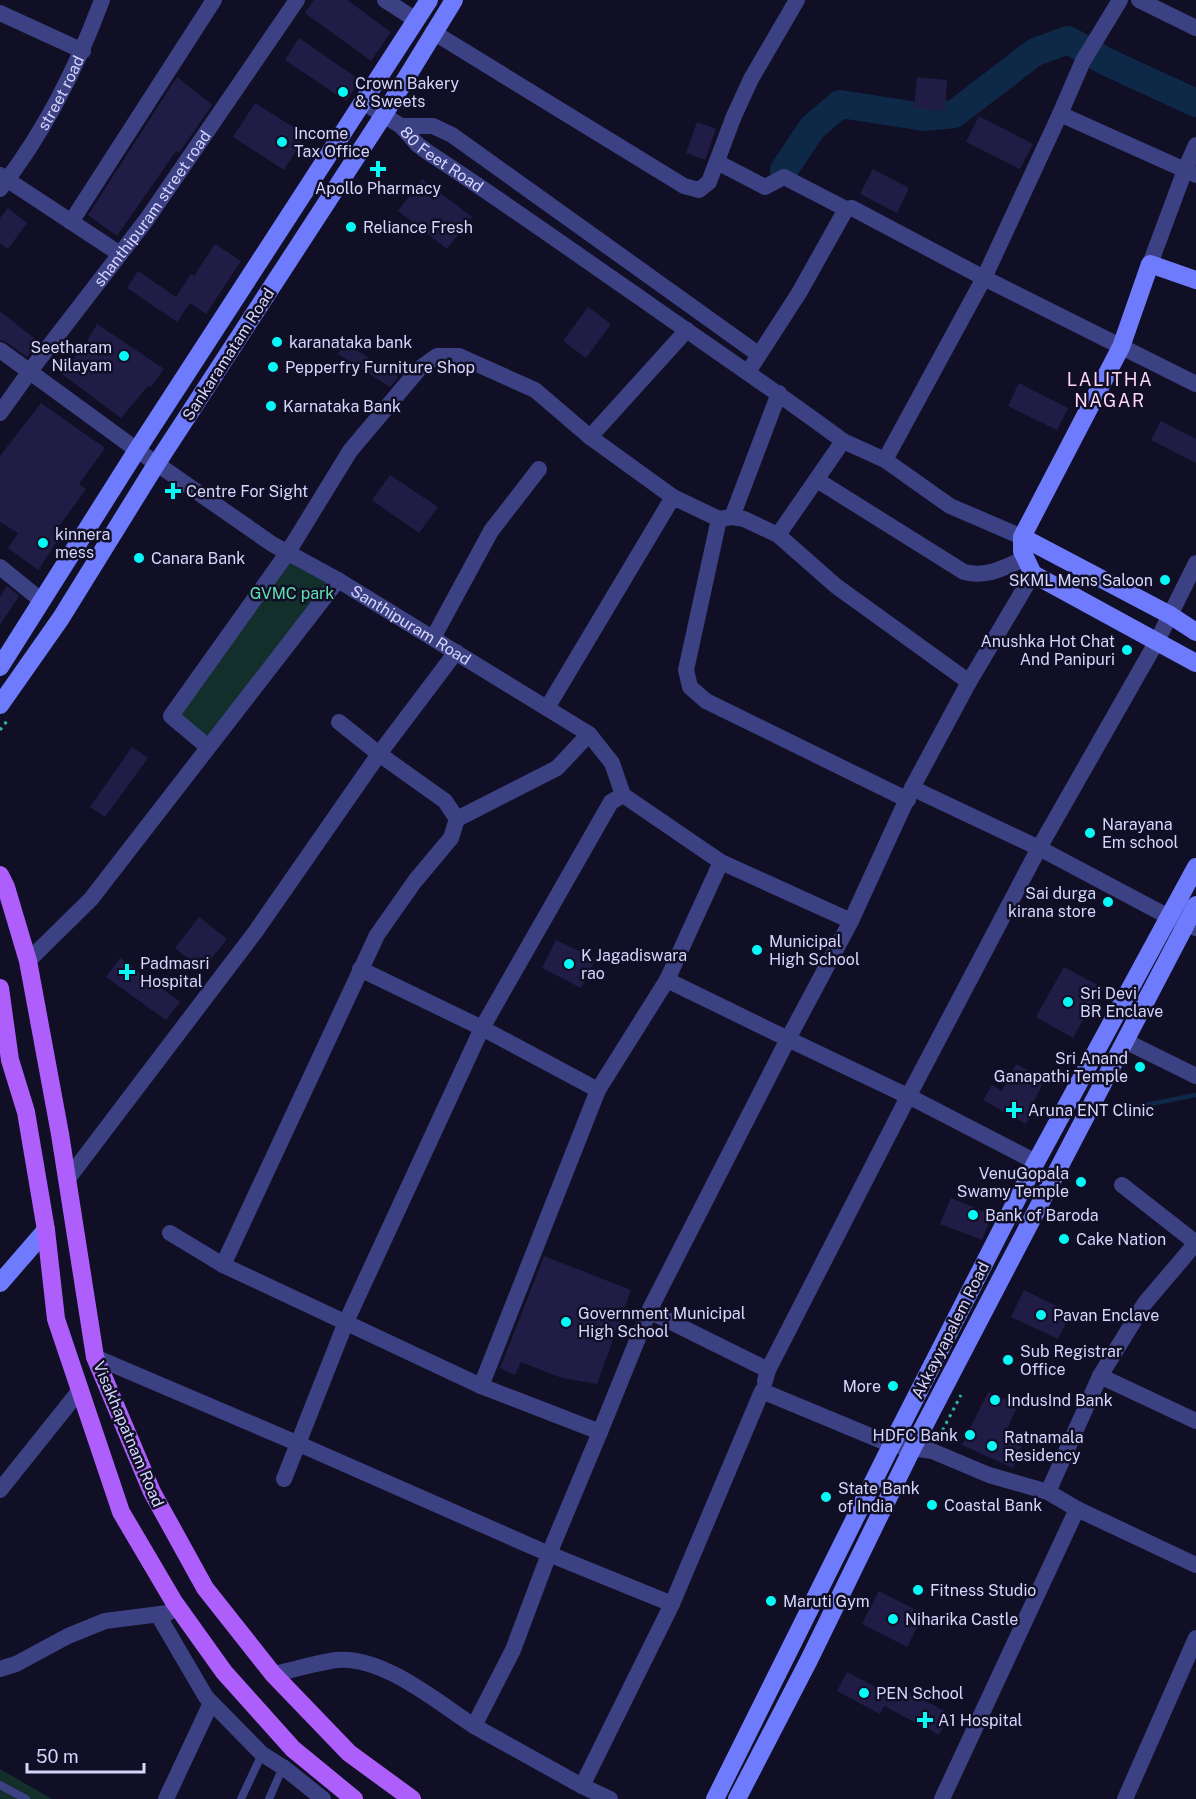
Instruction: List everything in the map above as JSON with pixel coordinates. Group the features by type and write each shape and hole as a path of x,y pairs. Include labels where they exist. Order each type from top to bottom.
{"main road":[{"name":"Sankaramatam Road","path":"0,667 137,450 429,0"},
{"name":"Sankaramatam Road","path":"0,705 61,618 157,463 383,116 454,0"},
{"path":"1196,280 1149,264 1121,347 1022,537 1022,551 1030,566 1196,663"},
{"path":"1022,537 1170,615 1196,632"},
{"name":"Akkayyapalem Road","path":"1183,923 1196,867"},
{"name":"Visakhapatnam Road","path":"0,875 6,887 28,961 67,1180 95,1357 152,1492 205,1588 273,1674 349,1753 412,1799"},
{"name":"Akkayyapalem Road","path":"715,1799 1036,1162 1196,905"},
{"path":"737,1799 809,1660 914,1447 1125,1041 1183,923"},
{"path":"0,988 5,1064 26,1112 46,1230 56,1319 121,1512 180,1611 224,1672 293,1749 354,1799"},
{"path":"2,1276 46,1230"}],"street":[{"name":"street road","path":"102,0 83,51 53,111 2,181 120,254"},
{"path":"71,222 214,0"},
{"name":"shanthipuram street road","path":"0,413 147,219 297,0"},
{"path":"385,0 416,21"},
{"path":"433,32 684,186 699,190 709,182 751,79 797,0"},
{"path":"885,460 984,278 1083,61 1120,0"},
{"path":"1139,0 1196,28"},
{"path":"0,13 83,51"},
{"path":"363,102 401,126"},
{"path":"1060,114 1190,172"},
{"name":"80 Feet Road","path":"401,126 418,145 429,153 508,204 779,393 843,441 885,460 950,506 1022,537"},
{"name":"80 Feet Road","path":"401,126 433,126 452,135 758,354"},
{"path":"1149,264 1190,172 1196,145"},
{"path":"717,162 765,187 784,177 846,209 852,208 984,278 1196,384"},
{"path":"748,372 798,293 846,209"},
{"path":"590,437 687,330"},
{"name":"Santhipuram Road","path":"0,350 137,450 272,544 338,580 589,734 612,763 623,795"},
{"path":"208,747 171,716 288,552 350,451 419,369 437,356 459,356 535,390 590,437 673,496 725,518 744,519 778,535 836,586 969,682"},
{"path":"779,393 725,518 686,670 690,687 706,701 910,794 1039,848 1183,923"},
{"path":"778,535 843,441"},
{"path":"433,638 491,531 539,469"},
{"path":"817,480 964,572 978,575 1030,566"},
{"path":"547,708 673,496"},
{"path":"582,1786 672,1604 762,1391 768,1370 908,1096 1039,848 1157,641 1196,564"},
{"path":"474,1726 513,1650 549,1554 649,1311 851,921 910,794 1030,566"},
{"path":"0,567 42,601"},
{"path":"28,961 91,899 338,580"},
{"path":"67,1180 256,931 380,754 456,652"},
{"path":"339,722 445,801 457,819"},
{"path":"223,1265 377,935 415,881 451,838 457,819 556,768 589,734"},
{"path":"284,1479 346,1322 482,1028 611,802 623,795 721,862 851,921"},
{"path":"482,1386 598,1090 667,980 721,862"},
{"path":"360,969 482,1028 598,1090"},
{"path":"667,980 908,1096 1036,1162"},
{"path":"1125,1041 1196,1076"},
{"path":"1048,1492 1100,1376 1145,1304 1196,1243 1122,1185"},
{"path":"170,1233 223,1265 482,1386 600,1432"},
{"path":"649,1311 768,1370"},
{"path":"95,1357 299,1443 549,1554 672,1604"},
{"path":"1100,1376 1196,1420"},
{"path":"0,1490 80,1390"},
{"path":"762,1391 892,1445 932,1451 989,1475 1048,1492 1077,1509 1196,1565"},
{"path":"942,1799 1077,1509"},
{"path":"0,1669 16,1664 68,1636 105,1621 180,1611"},
{"path":"158,1615 211,1703 262,1754 283,1767 323,1799"},
{"path":"1125,1799 1196,1638"},
{"path":"273,1674 337,1660 363,1662 393,1673 474,1726 610,1799"},
{"path":"166,1799 211,1703"}],"lane":[{"path":"241,1799 262,1754"},
{"path":"269,1799 283,1767"},
{"path":"0,1785 26,1799"}],"green space":[{"name":"GVMC park","path":"288,552 338,580 208,747 171,716"},
{"path":"0,1769 52,1799 0,1799"}],"building":[{"path":"314,0 347,0 391,32 371,61 305,13"},
{"path":"299,38 360,80 346,101 285,60"},
{"path":"177,77 212,105 179,153 176,151 117,236 88,215"},
{"path":"917,77 947,80 945,111 914,108"},
{"path":"255,103 306,135 284,170 233,137"},
{"path":"979,116 1033,144 1020,169 966,142"},
{"path":"697,122 716,129 705,160 686,153"},
{"path":"873,169 909,188 897,213 860,194"},
{"path":"422,179 472,217 447,249 398,211"},
{"path":"8,208 27,223 8,249 0,243 0,218"},
{"path":"215,244 241,261 206,314 190,303 177,322 127,288 138,271 176,297 191,274 194,276"},
{"path":"588,307 611,324 586,358 563,341"},
{"path":"0,311 39,342 27,357 0,340"},
{"path":"97,324 164,369 151,387 148,386 121,418 62,374 86,343"},
{"path":"345,343 398,376 397,379 390,387 338,354"},
{"path":"1019,383 1068,408 1057,430 1008,406"},
{"path":"41,403 105,448 79,484 86,489 57,529 63,533 38,570 8,548 18,533 0,522 0,456"},
{"path":"1161,421 1196,439 1196,463 1151,440"},
{"path":"390,475 438,507 419,533 372,500"},
{"path":"7,586 19,596 0,625 0,597"},
{"path":"132,747 148,758 105,817 90,807"},
{"path":"199,917 227,939 202,970 175,948"},
{"name":"K Jagadiswara rao","path":"556,940 596,959 581,988 542,968"},
{"path":"120,958 180,1002 166,1020 106,977"},
{"name":"Sri Devi BR Enclave","path":"1064,967 1101,987 1073,1038 1036,1017"},
{"path":"1016,1064 1045,1079 1031,1107 1035,1109 1026,1124 983,1100 992,1085 1002,1091"},
{"path":"951,1198 992,1215 982,1240 940,1224"},
{"name":"Government Municipal High School","path":"544,1256 631,1290 597,1384 562,1378 521,1362 515,1375 500,1368"},
{"name":"Pavan Enclave","path":"1024,1290 1071,1313 1058,1339 1011,1317"},
{"path":"988,1392 1018,1405 1003,1438 1022,1447 1013,1468 962,1445"},
{"name":"Niharika Castle","path":"879,1591 924,1614 907,1647 862,1624"},
{"path":"847,1672 891,1695 896,1685 950,1714 939,1735 884,1706 880,1714 837,1691"}],"waterway":[{"path":"784,170 812,128 840,104 924,117 954,114 1035,52 1068,40 1107,62 1196,103"},
{"path":"1130,1108 1196,1095"}],"place":[{"name":"Crown Bakery & Sweets","path":"343,92"},
{"name":"Income Tax Office","path":"282,142"},
{"name":"Apollo Pharmacy","path":"378,169"},
{"name":"Reliance Fresh","path":"351,227"},
{"name":"karanataka bank","path":"277,342"},
{"name":"Seetharam Nilayam","path":"124,356"},
{"name":"Pepperfry Furniture Shop","path":"273,367"},
{"name":"Karnataka Bank","path":"271,406"},
{"name":"Centre For Sight","path":"173,491"},
{"name":"kinnera mess","path":"43,543"},
{"name":"Canara Bank","path":"139,558"},
{"name":"SKML Mens Saloon","path":"1165,580"},
{"name":"Anushka Hot Chat And Panipuri","path":"1127,650"},
{"name":"Narayana Em school","path":"1090,833"},
{"name":"Sai durga kirana store","path":"1108,902"},
{"name":"Municipal High School","path":"757,950"},
{"name":"K Jagadiswara rao","path":"569,964"},
{"name":"Padmasri Hospital","path":"127,972"},
{"name":"Sri Devi BR Enclave","path":"1068,1002"},
{"name":"Sri Anand Ganapathi Temple","path":"1140,1067"},
{"name":"Aruna ENT Clinic","path":"1014,1110"},
{"name":"VenuGopala Swamy Temple","path":"1081,1182"},
{"name":"Bank of Baroda","path":"973,1215"},
{"name":"Cake Nation","path":"1064,1239"},
{"name":"Pavan Enclave","path":"1041,1315"},
{"name":"Government Municipal High School","path":"566,1322"},
{"name":"Sub Registrar Office","path":"1008,1360"},
{"name":"More","path":"893,1386"},
{"name":"IndusInd Bank","path":"995,1400"},
{"name":"HDFC Bank","path":"970,1435"},
{"name":"Ratnamala Residency","path":"992,1446"},
{"name":"State Bank of India","path":"826,1497"},
{"name":"Coastal Bank","path":"932,1505"},
{"name":"Fitness Studio","path":"918,1590"},
{"name":"Maruti Gym","path":"771,1601"},
{"name":"Niharika Castle","path":"893,1619"},
{"name":"PEN School","path":"864,1693"},
{"name":"A1 Hospital","path":"925,1720"}],"district":[{"name":"LALITHA NAGAR","path":"1110,390"}]}
